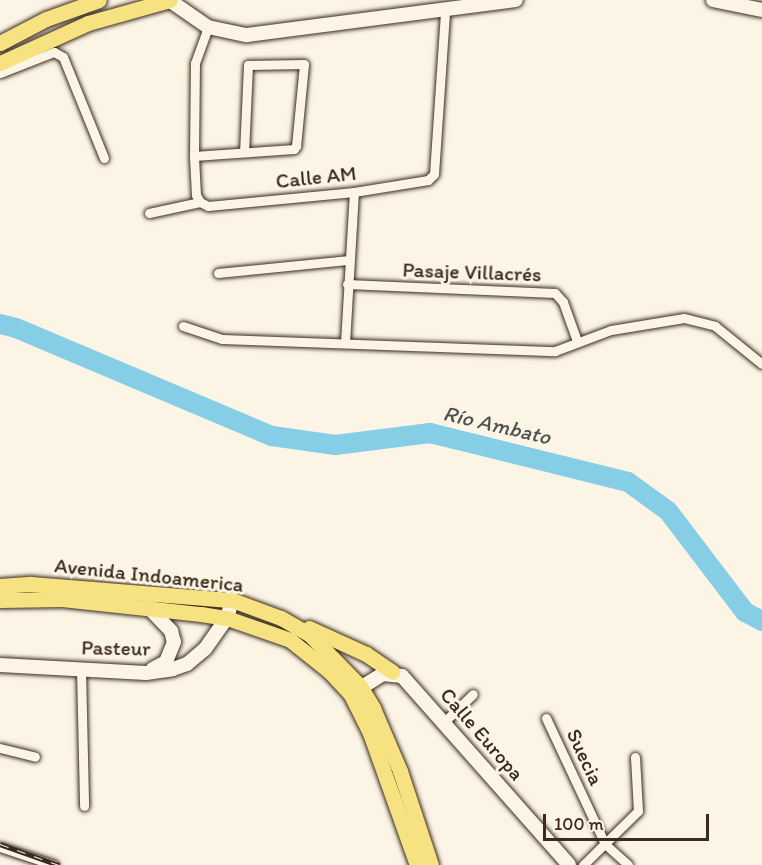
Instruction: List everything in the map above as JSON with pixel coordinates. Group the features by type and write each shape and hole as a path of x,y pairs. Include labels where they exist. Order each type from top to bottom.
{"main road":[{"path":"0,43 46,19 99,0"},
{"path":"0,63 88,23 169,0"},
{"name":"Avenida Indoamerica","path":"0,586 31,584 232,600 296,627 332,654 384,729 431,865"},
{"name":"Avenida Indoamerica","path":"0,600 62,599 227,618 290,640 356,691 417,865"},
{"path":"296,627 319,631 393,672"}],"street":[{"path":"169,0 208,27 247,35 516,0"},
{"path":"713,0 762,10"},
{"name":"Calle AM","path":"149,213 200,202 208,206 354,192 428,180 434,174 445,11"},
{"path":"200,202 196,195 194,156 195,63 208,27"},
{"path":"0,73 54,52 63,57 104,158"},
{"path":"194,156 244,152 297,146 304,64 248,65 244,152"},
{"path":"345,343 354,192"},
{"path":"218,273 349,260"},
{"name":"Pasaje Villacrés","path":"347,284 555,293 563,302 577,341"},
{"path":"183,326 222,339 555,351 577,341 653,320 684,318 715,326 762,364"},
{"name":"Pasteur","path":"0,665 146,673 187,664 206,649 227,618 232,600"},
{"path":"146,673 166,662 174,642 171,631 148,608"},
{"path":"81,669 84,806"},
{"path":"356,691 393,672"},
{"name":"Calle Europa","path":"393,672 444,722 569,865"},
{"path":"444,722 473,694"},
{"name":"Suecia","path":"546,718 605,844"},
{"path":"0,748 35,757"},
{"path":"583,865 638,812 635,757"},
{"path":"605,844 628,865"},
{"path":"0,847 54,865"}],"waterway":[{"name":"Río Ambato","path":"0,324 16,328 272,436 335,445 430,433 628,482 668,511 745,612 762,621"}],"railway":[{"path":"0,844 59,865"}]}
